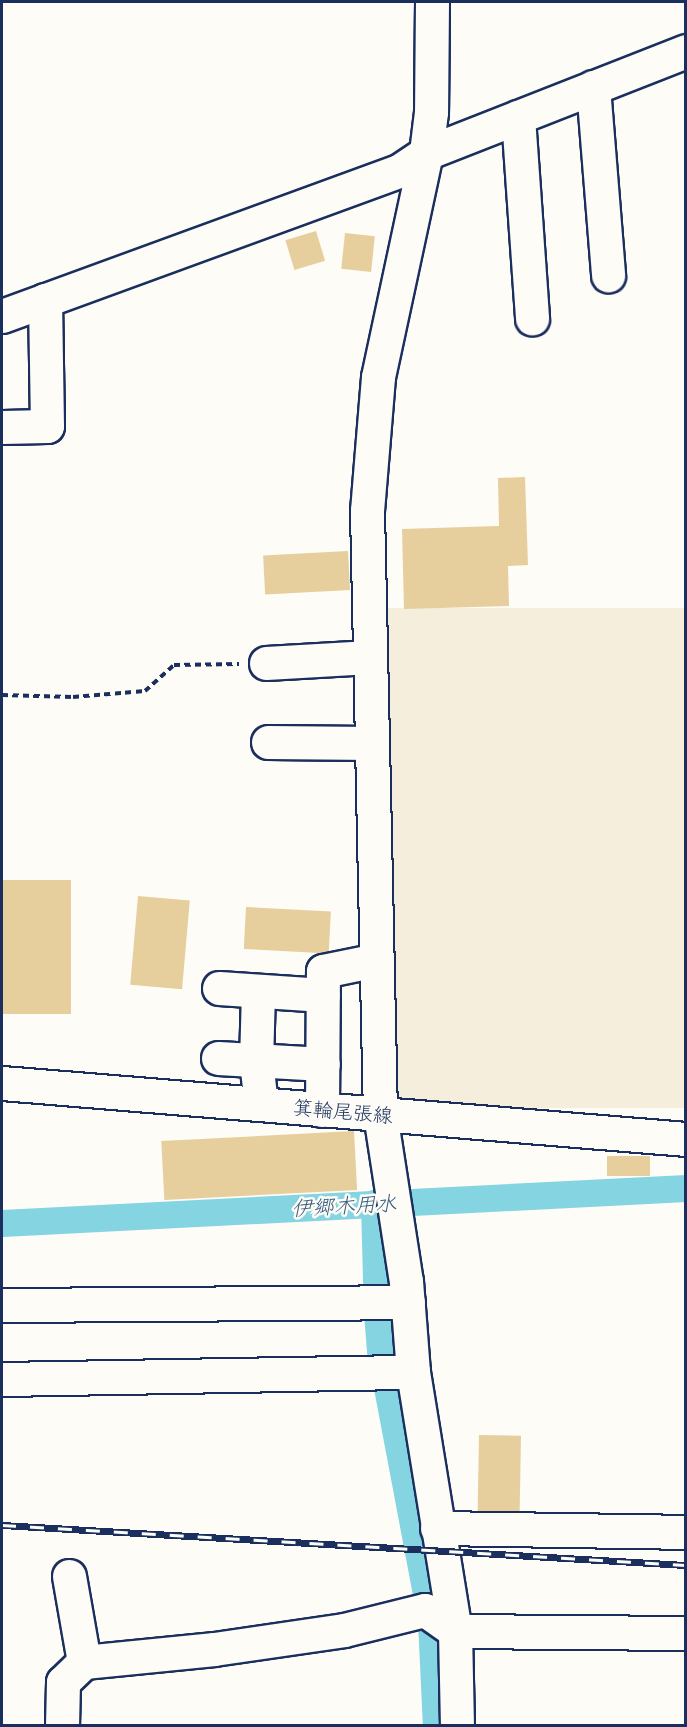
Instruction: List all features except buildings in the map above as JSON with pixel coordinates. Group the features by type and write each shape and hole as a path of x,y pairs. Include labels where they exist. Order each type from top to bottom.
{"street":[{"path":"432,2 431,112 426,153 378,377 367,510 380,1114 408,1302 413,1372 455,1631 458,1725"},
{"path":"2,316 399,171 426,153 686,51"},
{"path":"593,87 608,275"},
{"path":"518,117 532,319"},
{"path":"2,427 47,426 45,300"},
{"path":"266,663 370,657"},
{"path":"268,742 372,743"},
{"path":"322,1110 323,971 376,960"},
{"path":"219,988 323,994"},
{"path":"258,992 256,1061 261,1104"},
{"path":"218,1058 323,1064"},
{"name":"箕輪尾張線","path":"2,1083 686,1139"},
{"path":"2,1305 408,1302"},
{"path":"2,1378 413,1372"},
{"path":"437,1528 686,1532"},
{"path":"69,1576 84,1662"},
{"path":"62,1725 63,1682 84,1662 214,1649 344,1630 425,1610 455,1631 686,1632"}],"path":[{"path":"2,695 73,697 145,692 174,665 266,663"}],"shaded area":[{"path":"382,608 685,608 685,1108 382,1108"}],"waterway":[{"name":"伊郷木用水","path":"2,1223 686,1188"},
{"path":"374,1203 376,1281"},
{"path":"377,1313 381,1363"},
{"path":"386,1382 427,1598"},
{"path":"431,1621 436,1726"}],"railway":[{"path":"2,1525 686,1565"}]}
